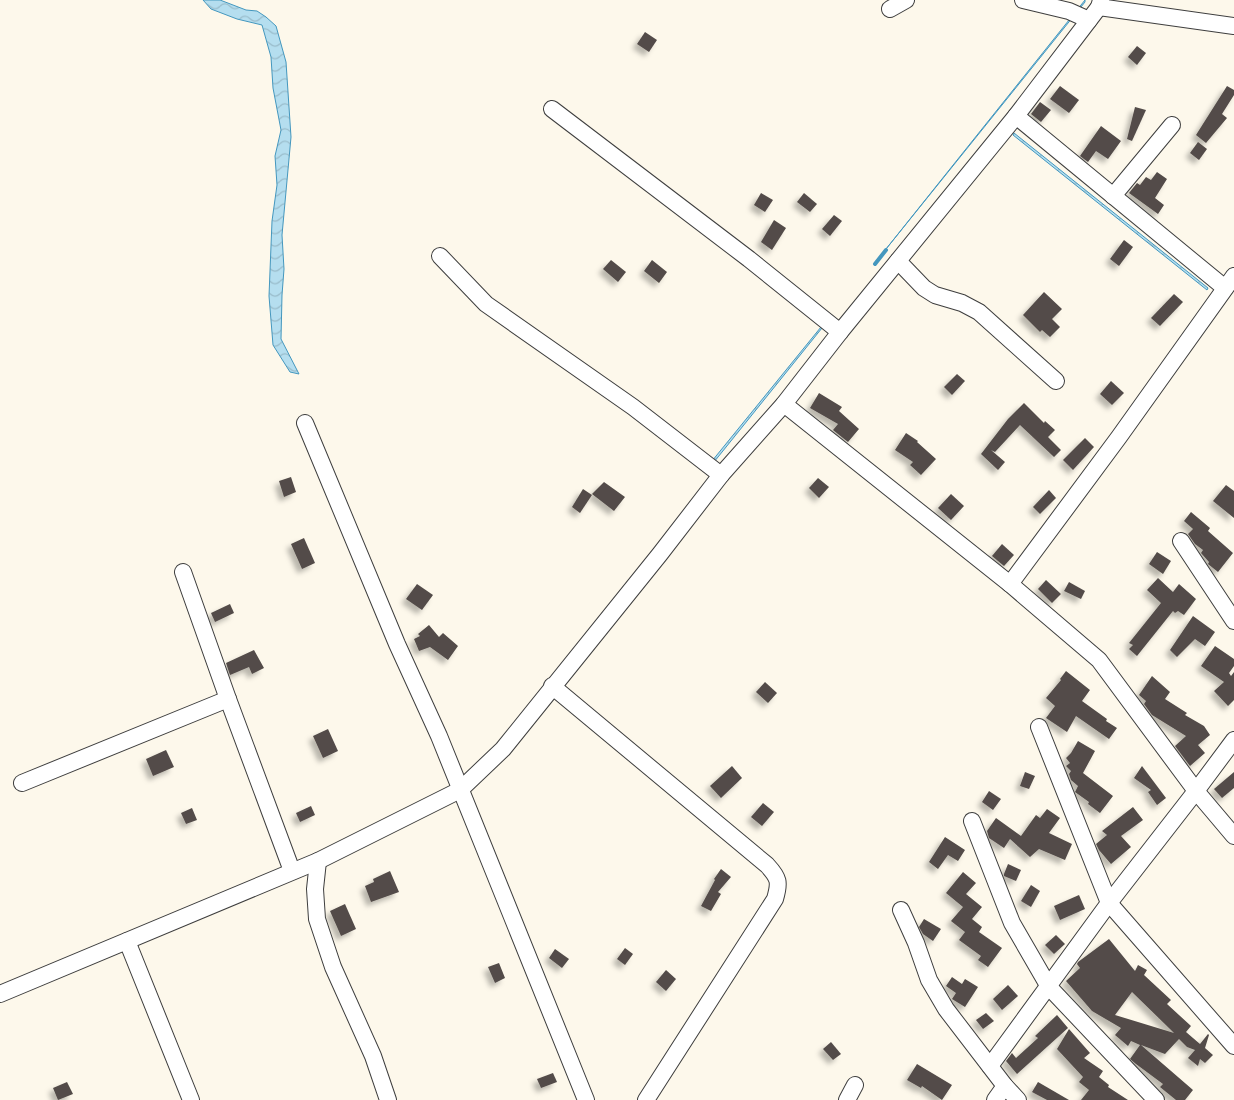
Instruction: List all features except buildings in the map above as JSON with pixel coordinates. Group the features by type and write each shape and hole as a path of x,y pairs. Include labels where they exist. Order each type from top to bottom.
{"street":[{"path":"890,9 906,0"},
{"path":"1022,0 1069,11 1089,20"},
{"path":"0,994 318,861 460,790 502,749 721,476 784,404 840,332 1016,116 1100,3 1234,26"},
{"path":"552,109 749,259 840,332"},
{"path":"1010,584 1119,437 1230,282 1113,196 1016,116"},
{"path":"1113,196 1172,125"},
{"path":"440,256 486,304 633,407 721,476"},
{"path":"898,261 924,288 979,312 1056,381"},
{"path":"784,404 1010,584 1099,660 1196,791 1234,836"},
{"path":"305,423 460,790 586,1100"},
{"path":"1181,542 1234,621"},
{"path":"183,572 292,871"},
{"path":"552,686 767,865 777,877 779,887 775,899 646,1100"},
{"path":"22,783 228,699"},
{"path":"1039,727 1109,903 1234,1046"},
{"path":"990,1066 1109,903 1234,740"},
{"path":"972,821 1012,923 1049,987 1156,1100"},
{"path":"318,861 315,889 317,919 333,967 374,1056 388,1100"},
{"path":"901,910 916,943 929,980 946,1009 1005,1086 1018,1100"},
{"path":"126,941 191,1100"},
{"path":"847,1100 855,1085"},
{"path":"996,1100 1005,1086"}],"water":[{"path":"203,0 220,0 246,10 257,11 266,17 276,26 286,62 291,137 282,235 284,269 281,339 299,374 290,372 273,345 269,296 272,221 277,185 275,156 281,130 273,88 271,57 262,25 237,19 211,9"},
{"path":"1085,0 1085,2 882,254"},
{"path":"1014,133 1208,288 1207,290 1013,135"},
{"path":"821,327 714,462 712,461"}],"waterway":[{"path":"875,264 886,250"}]}
